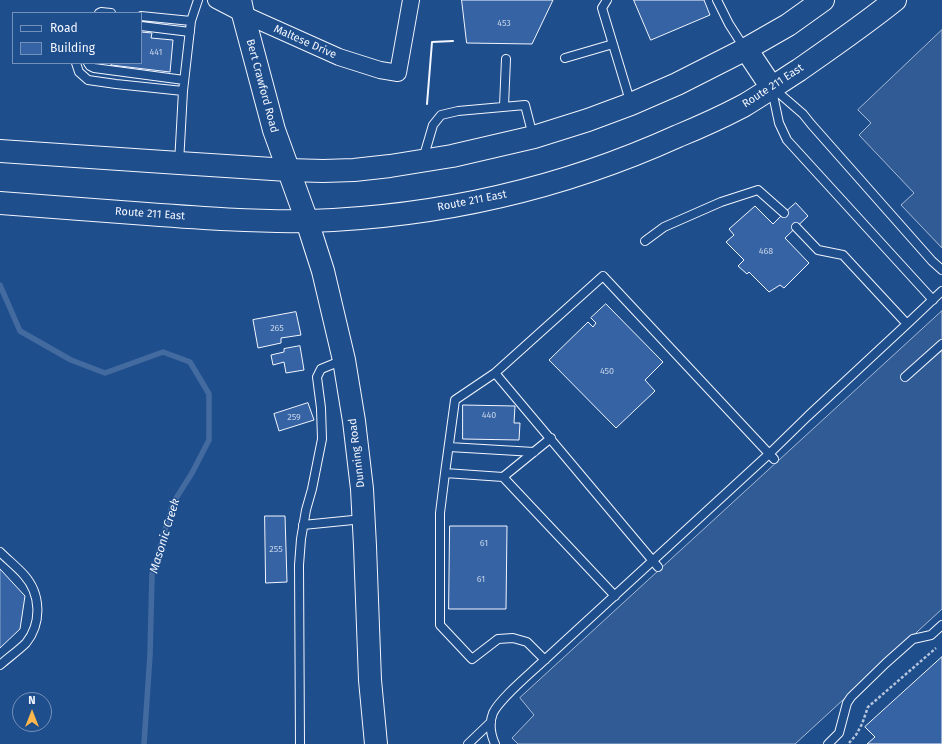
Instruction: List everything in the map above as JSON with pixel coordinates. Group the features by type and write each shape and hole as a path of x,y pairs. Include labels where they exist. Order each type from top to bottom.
{"main road":[{"path":"0,151 179,164 323,171 354,170 452,156 534,137 573,125 631,104 677,84 746,49 788,25 823,0"},
{"name":"Route 211 East","path":"0,203 216,219 307,221 379,217 522,192 559,182 629,157 661,144 734,110 772,88 854,32 895,0"},
{"name":"Bert Crawford Road","path":"241,7 274,130 288,170"},
{"path":"746,49 772,88"},
{"name":"Dunning Road","path":"288,170 307,221 323,271 344,360 354,421 362,489 370,680 376,744"}],"street":[{"name":"Maltese Drive","path":"216,0 241,7 339,57 380,70 398,73 411,0"}],"lane":[{"path":"179,164 184,80 191,21 198,0"},
{"path":"607,0 602,8 631,104"},
{"path":"718,1 729,24 746,49"},
{"path":"142,16 191,21"},
{"path":"142,26 190,32"},
{"path":"565,58 613,44"},
{"path":"504,106 506,59"},
{"path":"76,64 79,72 88,80 183,90"},
{"path":"89,64 94,68 184,80"},
{"path":"772,88 803,114 810,124 932,261 942,270"},
{"path":"772,88 779,123 787,140 933,300"},
{"path":"422,161 433,125 442,115 458,111 525,105 534,137"},
{"path":"645,241 664,226 721,202 758,190 784,213"},
{"path":"796,227 818,250 843,255 907,324"},
{"path":"545,660 527,642 514,638 498,639 472,659 440,625 440,513 455,400 495,373 603,276 771,456"},
{"path":"495,744 491,731 491,722 498,705 615,596 655,564 771,456 808,416 942,291"},
{"path":"905,376 942,344"},
{"path":"300,744 299,565 303,525 322,439 321,408 317,377 321,369 344,360"},
{"path":"495,373 655,564"},
{"path":"503,477 551,438"},
{"path":"449,447 534,452"},
{"path":"445,473 503,477 615,596"},
{"path":"303,525 364,519"},
{"path":"0,552 25,576 33,588 37,599 38,610 36,623 32,634 25,644 0,665"},
{"path":"828,744 839,732 847,703 851,697 913,639 931,635 942,625"},
{"path":"468,744 491,722"}],"path":[{"path":"848,744 856,735 862,724 868,707 936,647"}],"shaded area":[{"path":"942,30 942,248 901,205 914,193 859,135 871,123 858,110"},
{"path":"942,311 942,609 795,744 518,744 512,738 534,715 520,698"}],"building":[{"path":"462,0 553,0 532,44 467,43"},
{"path":"634,0 704,0 710,15 651,40"},
{"path":"142,32 152,33 151,38 173,40 170,72 111,65 142,64"},
{"path":"796,203 808,216 785,238 809,263 784,288 780,285 769,292 749,272 747,274 738,266 744,260 726,242 734,235 729,229 755,206 773,224"},
{"path":"606,304 663,362 645,380 655,391 616,428 549,360 588,322 593,327 596,323 591,318"},
{"path":"296,312 301,335 281,338 281,343 258,348 253,320"},
{"path":"300,346 304,370 286,373 284,362 273,365 271,355 284,352 284,349"},
{"path":"308,403 314,420 279,431 274,414"},
{"path":"463,405 515,406 514,423 520,423 519,440 463,439"},
{"path":"265,516 285,516 287,582 266,583"},
{"path":"450,526 507,526 506,609 449,609"},
{"path":"0,569 25,596 20,629 0,648"},
{"path":"942,657 942,744 867,744 875,737 865,727"}],"waterway":[{"name":"Masonic Creek","path":"0,285 20,331 71,360 105,373 163,352 190,362 209,394 209,440 192,473 173,503 152,574 150,655 144,744"}],"wall":[{"path":"427,104 432,42 453,41"}]}
